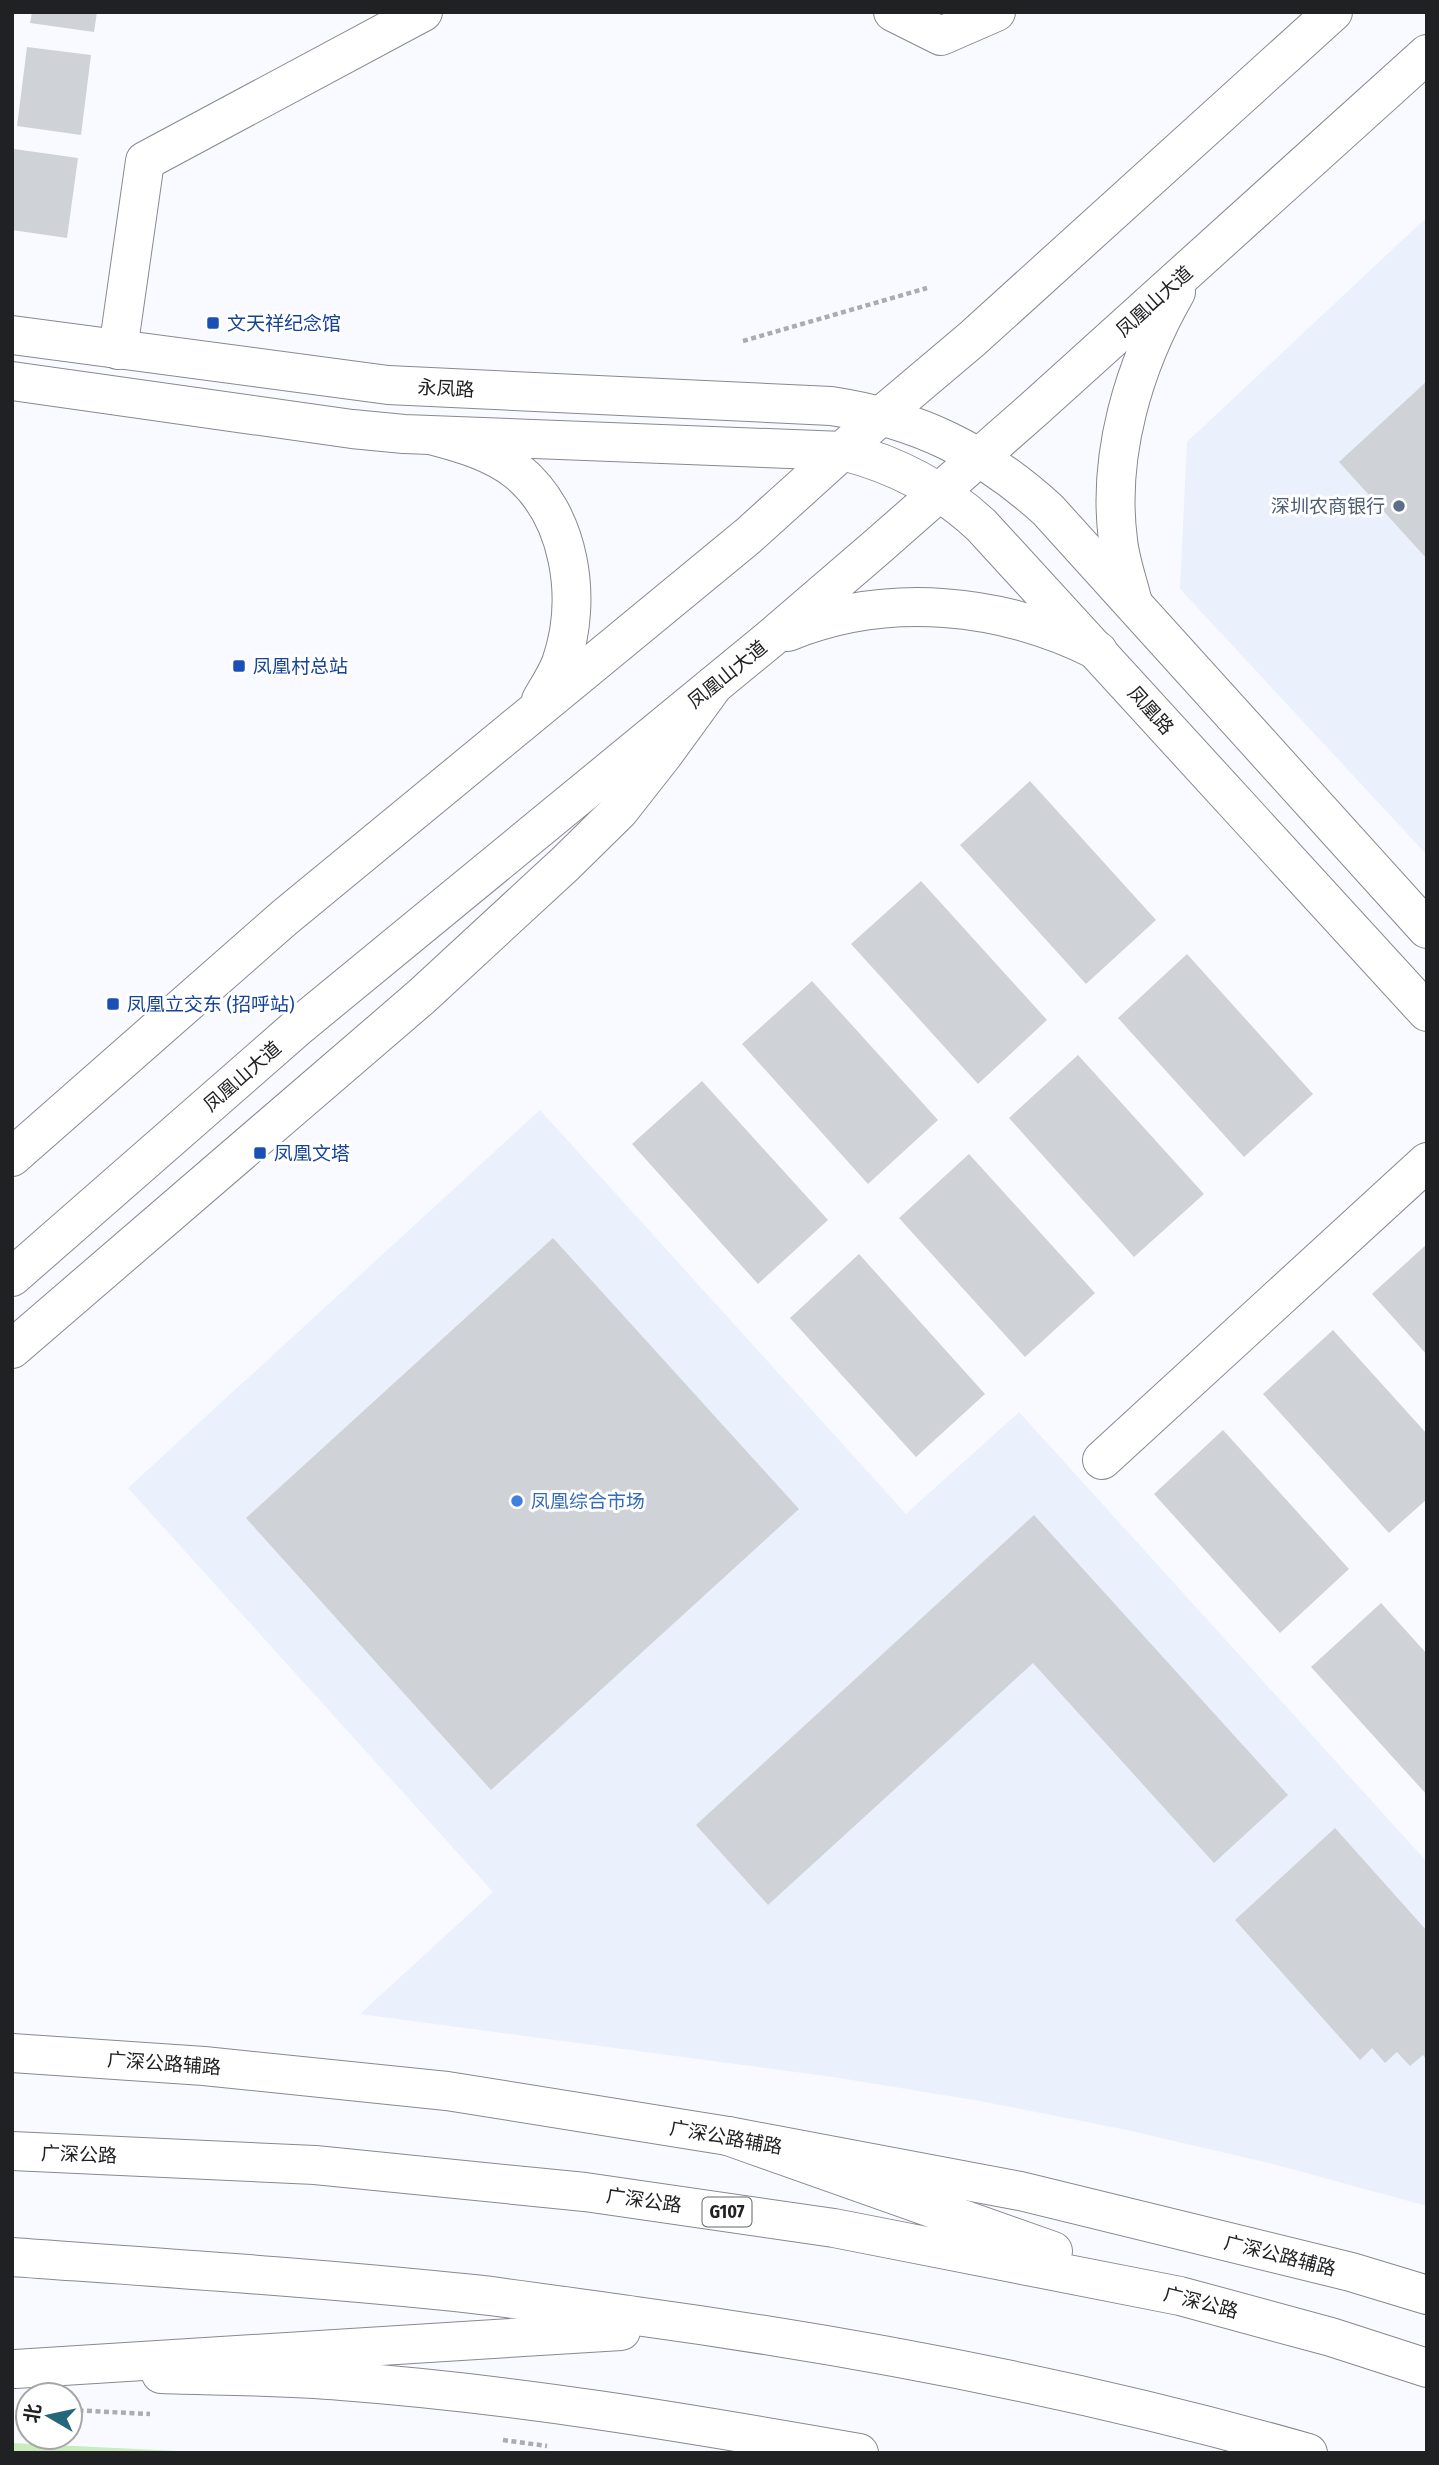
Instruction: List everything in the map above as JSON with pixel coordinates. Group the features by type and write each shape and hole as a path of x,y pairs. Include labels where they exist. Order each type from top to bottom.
{"main road":[{"path":"118,350 145,161 423,12"},
{"path":"893,12 941,36 996,12"},
{"path":"12,1157 284,918 748,536 882,415 981,331 1333,12"},
{"name":"凤凰山大道","path":"12,1277 343,990 770,639 980,456 1427,54"},
{"path":"1133,603 1118,541 1117,497 1127,411 1148,348 1162,317 1192,266"},
{"name":"永凤路","path":"12,335 388,385 813,404 882,415"},
{"path":"12,381 352,429 434,436 843,451"},
{"path":"882,415 934,433 980,456 1015,481 1048,510 1427,929"},
{"path":"434,436 482,451 516,471 541,498 558,527 569,573 570,621 561,664 532,714"},
{"name":"凤凰路","path":"843,451 910,474 940,491 981,525 1427,1012"},
{"path":"770,639 810,623 844,614 940,608 973,611 1021,621 1072,638 1098,651"},
{"path":"12,1349 421,997 565,864 619,811 714,685"},
{"path":"1102,1460 1427,1162"},
{"name":"广深公路辅路","path":"12,2053 204,2066 447,2091 728,2136 1020,2191 1351,2272 1427,2295"},
{"path":"728,2136 1180,2296"},
{"name":"广深公路","path":"12,2151 315,2165 585,2192 834,2228 1180,2296 1331,2337 1427,2368"},
{"path":"12,2257 475,2294 705,2326 882,2354 1032,2384 1214,2426 1308,2453"},
{"path":"14,2369 705,2326"},
{"path":"14,2369 342,2381 645,2416 859,2453"}],"path":[{"path":"743,341 927,288"},
{"path":"84,2411 157,2414"},
{"path":"494,2439 560,2448"}],"shaded area":[{"path":"1427,217 1427,855 1180,589 1187,442"},
{"path":"540,1110 906,1514 1019,1412 1427,1862 1427,2206 1273,2164 1127,2130 980,2101 833,2077 360,2014 493,1892 128,1488"}],"green space":[{"path":"12,2443 14,2451 84,2451 84,2446 219,2453 12,2453"}],"building":[{"path":"32,12 97,12 94,32 30,23"},
{"path":"27,47 91,55 81,135 17,126"},
{"path":"14,149 78,158 67,238 12,230"},
{"path":"1427,381 1427,559 1339,462"},
{"path":"1030,781 1156,920 1086,984 960,845"},
{"path":"921,881 1047,1020 978,1084 851,944"},
{"path":"1187,954 1313,1094 1244,1157 1118,1018"},
{"path":"812,981 938,1120 868,1184 742,1044"},
{"path":"1078,1055 1204,1194 1134,1257 1009,1118"},
{"path":"702,1081 828,1220 758,1284 632,1144"},
{"path":"969,1154 1095,1293 1025,1357 899,1218"},
{"path":"553,1238 799,1509 491,1790 246,1518"},
{"path":"1427,1244 1427,1355 1372,1294"},
{"path":"859,1254 985,1394 916,1457 790,1318"},
{"path":"1333,1330 1427,1434 1427,1499 1389,1533 1263,1394"},
{"path":"1223,1430 1349,1569 1280,1633 1154,1494"},
{"path":"1034,1515 1288,1795 1214,1863 1033,1663 768,1905 696,1825"},
{"path":"1381,1603 1427,1654 1427,1795 1311,1667"},
{"path":"1335,1828 1427,1931 1427,2060 1423,2055 1410,2066 1397,2052 1385,2063 1372,2048 1360,2060 1235,1920"}],"place":[{"name":"文天祥纪念馆","path":"213,323"},
{"name":"深圳农商银行","path":"1399,506"},
{"name":"凤凰村总站","path":"239,666"},
{"name":"凤凰立交东 (招呼站)","path":"113,1004"},
{"name":"凤凰文塔","path":"260,1153"},
{"name":"凤凰综合市场","path":"517,1501"}]}
